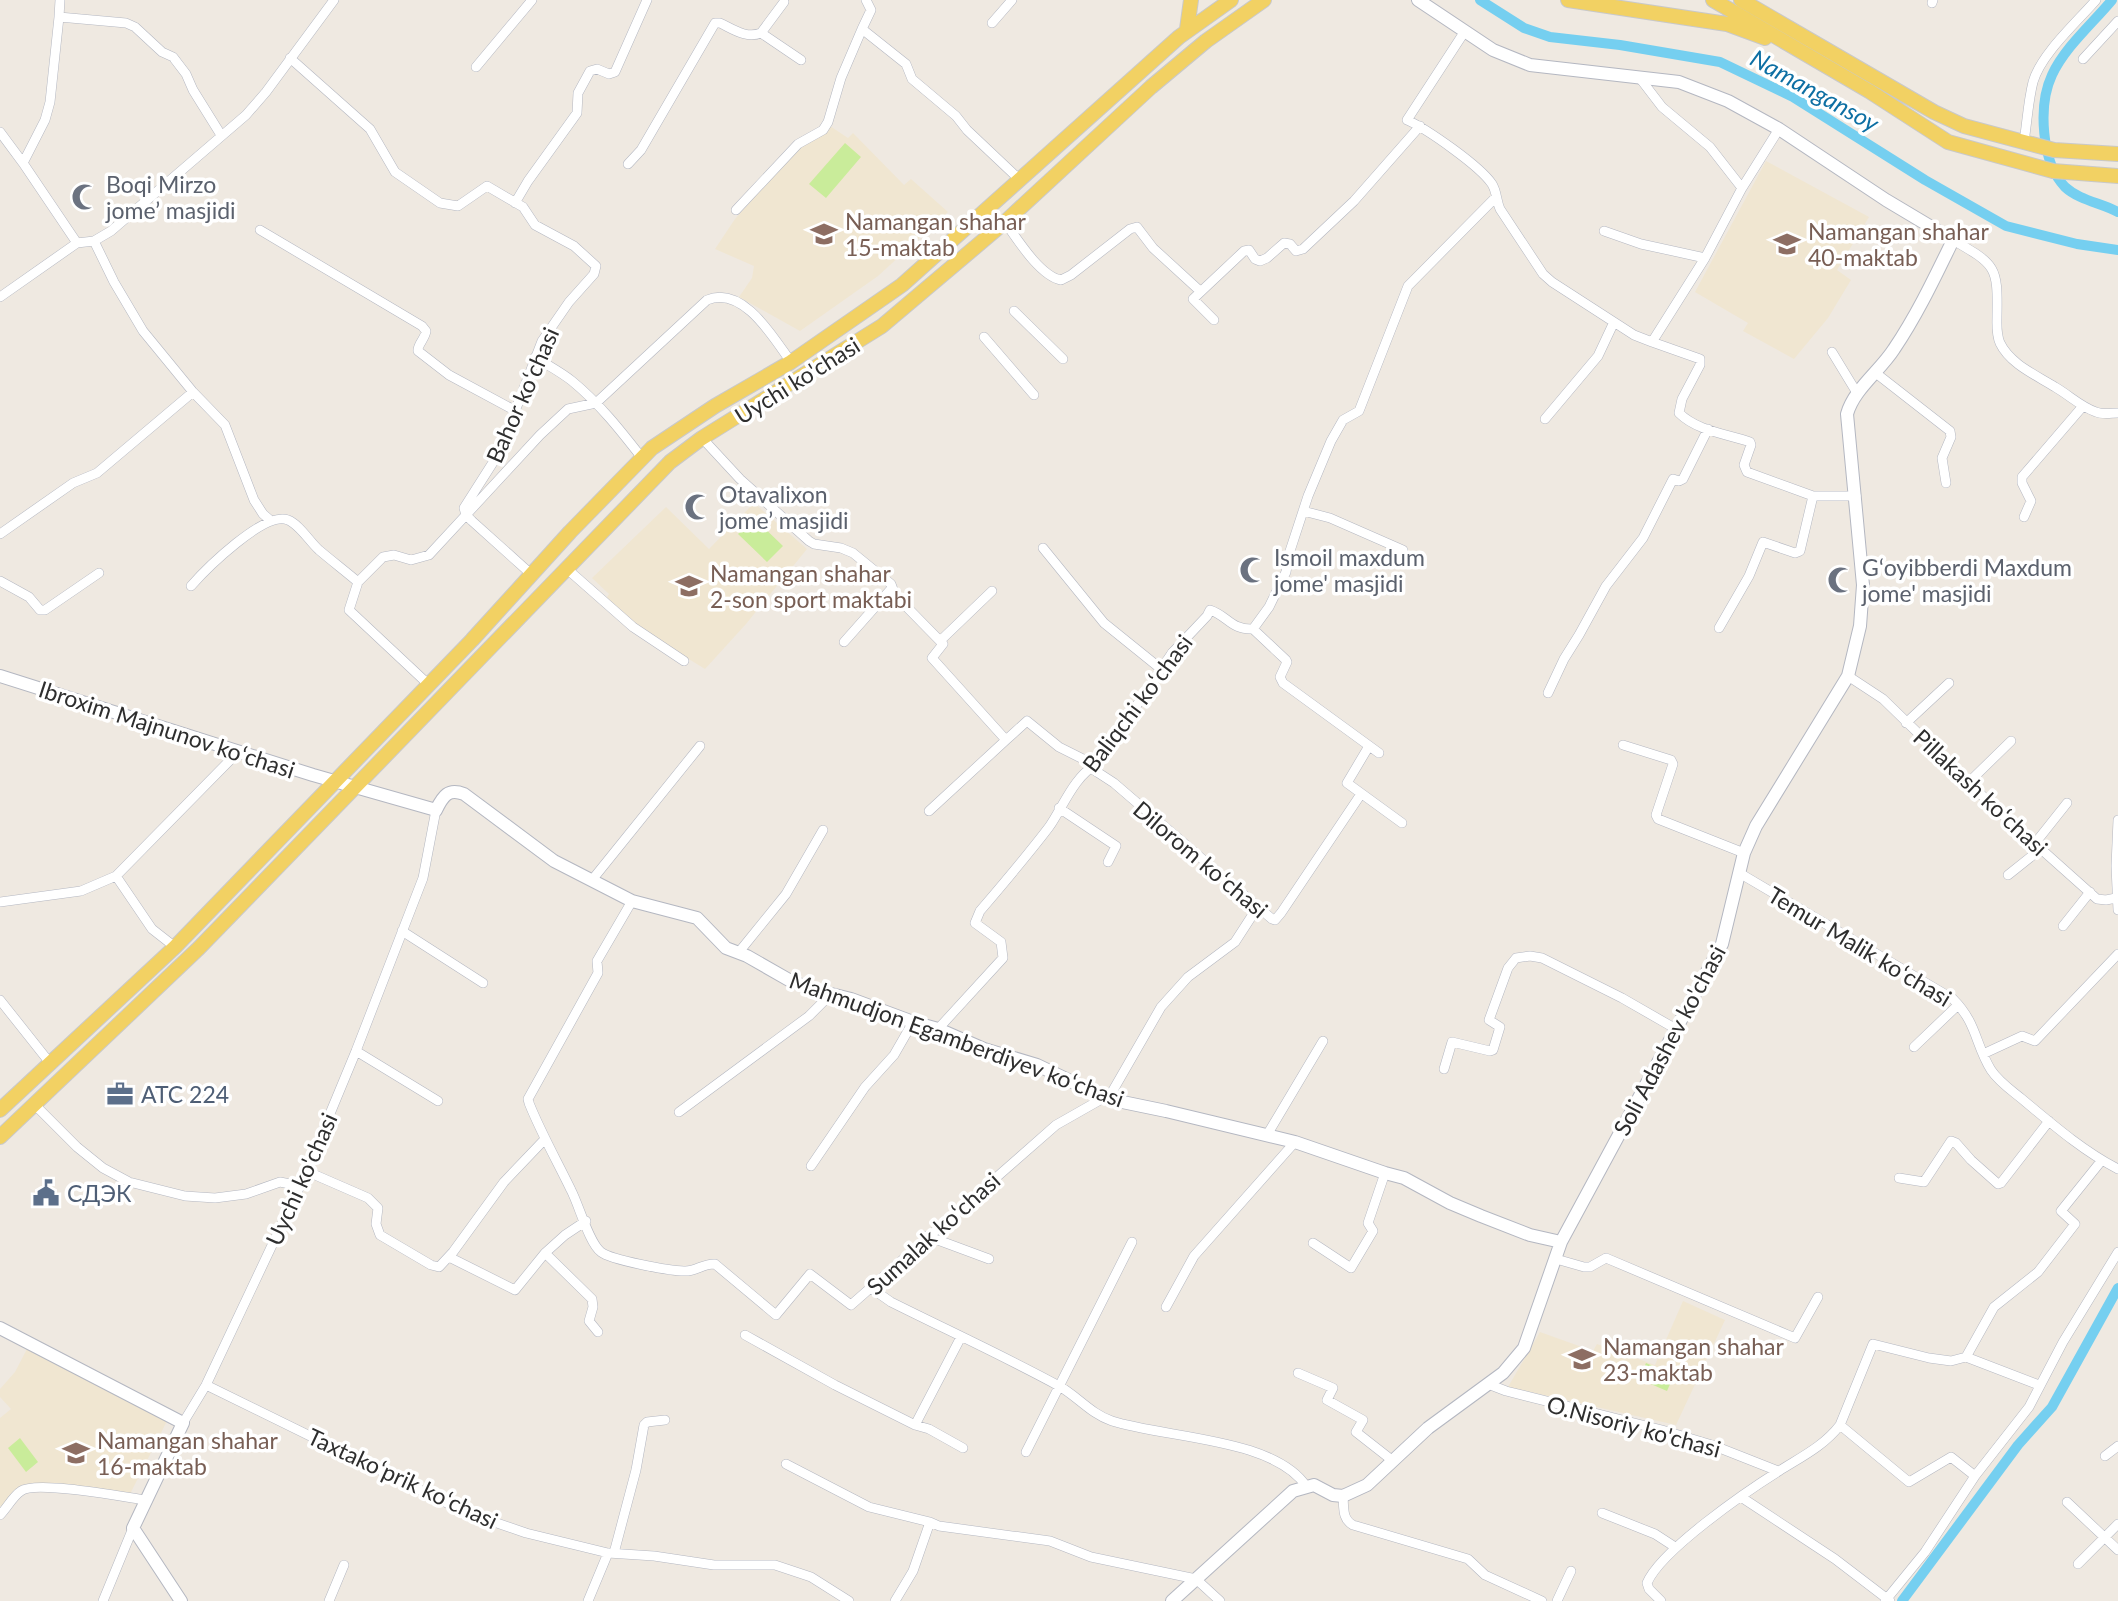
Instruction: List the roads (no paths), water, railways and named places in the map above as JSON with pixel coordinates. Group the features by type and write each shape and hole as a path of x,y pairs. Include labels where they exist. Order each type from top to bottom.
{"main road":[{"path":"1187,29 1191,0"},
{"name":"Uychi ko'chasi","path":"0,1110 175,947 472,640 652,448 683,426 791,362 902,285 1187,29 1231,0"},
{"path":"1568,0 1727,24 1800,43"},
{"path":"1713,0 1964,126 2054,150 2118,154"},
{"path":"1741,0 1948,142 2053,171 2118,176"},
{"path":"1764,0 1800,43"},
{"name":"Uychi ko'chasi","path":"0,1137 200,948 670,462 702,438 882,326 1004,222 1152,87 1255,2"}],"street":[{"path":"23,163 45,120 50,102 60,0"},
{"path":"0,297 77,243 94,241 120,224 257,104 334,0"},
{"path":"475,67 532,0"},
{"path":"290,58 370,129 395,172 440,202 458,206 487,186 515,203 577,113 578,93 590,72 597,69 609,74 615,72 647,0"},
{"path":"736,209 798,144 822,130 828,122 841,78 871,10 866,0"},
{"path":"992,23 1012,0"},
{"path":"1418,0 1500,53 1530,65 1679,82 1728,101 1779,129 1844,174 1984,259 1993,269 1998,289 1997,330 2000,343 2007,352 2031,373 2083,406 2102,414 2118,413"},
{"path":"2027,143 2034,81 2038,69 2096,0"},
{"path":"628,164 641,150 715,23 749,36 761,33 784,1"},
{"path":"59,17 126,23 135,27 162,52 173,57 186,74 221,135"},
{"path":"2083,59 2118,21"},
{"path":"862,29 906,64 912,79 957,116 974,138 1020,180"},
{"path":"1465,31 1407,120 1420,126 1488,179 1495,191 1495,198 1543,274 1560,289 1634,335 1700,359 1700,365 1679,409 1685,418 1708,429 1751,443 1744,466 1747,472 1813,496 1856,496"},
{"path":"761,33 801,60"},
{"path":"1639,77 1662,107 1710,147 1742,188"},
{"path":"1214,320 1194,301 1200,291 1244,250 1249,250 1261,261 1284,243 1300,251 1354,201 1420,126"},
{"path":"1652,342 1705,258 1742,188 1779,129"},
{"path":"0,132 77,243"},
{"path":"1379,753 1283,683 1280,677 1286,660 1253,629 1269,607 1286,572 1303,511 1338,426 1359,411 1404,294 1417,276 1495,198"},
{"name":"Bahor koʻchasi","path":"466,516 465,503 499,453 535,357 554,320 594,274 596,268 589,258 574,246 536,225 528,217 527,210 515,203"},
{"path":"1004,222 1042,268 1050,276 1061,280 1130,229 1137,227 1153,248 1200,291"},
{"path":"260,230 419,323 426,331 418,350 425,358 514,410"},
{"path":"1604,231 1641,244 1705,258"},
{"path":"1832,352 1857,393 1877,374 1894,350 1920,306 1953,240"},
{"path":"94,241 136,321 193,391 225,425 254,500 270,520"},
{"path":"428,684 349,610 358,582 383,557 394,555 411,560 429,555 540,435 568,409 596,403 707,300 715,297 733,298 740,303 771,334 791,362"},
{"path":"1014,311 1063,359"},
{"path":"1545,419 1598,356 1614,322"},
{"path":"984,337 1034,395"},
{"path":"535,357 571,380 596,403 642,458"},
{"path":"1877,374 1950,431 1951,437 1942,458 1946,483"},
{"path":"0,534 73,483 97,473 193,391"},
{"name":"Soli Adashev ko'chasi","path":"1343,1496 1367,1485 1428,1429 1503,1373 1524,1348 1561,1242 1723,944 1744,853 1756,826 1848,676 1860,626 1863,585 1847,414 1857,393"},
{"path":"2024,517 2031,502 2022,477 2083,406"},
{"path":"1548,693 1563,659 1606,586 1643,538 1673,479 1683,479 1708,429"},
{"path":"702,438 740,479 809,541 841,548 853,554 891,584 894,595 941,640 943,644 932,658 1006,740 929,811"},
{"path":"1719,628 1749,576 1763,542 1795,553 1800,551 1813,496"},
{"path":"1303,511 1330,518 1403,550"},
{"path":"466,516 531,574"},
{"path":"191,586 242,540 270,520 284,519 292,522 319,550 358,582"},
{"path":"1043,548 1104,623 1161,669"},
{"path":"566,568 633,628 684,661"},
{"path":"0,581 29,597 40,610 45,610 99,573"},
{"path":"844,642 891,589"},
{"path":"941,640 992,591"},
{"name":"Baliqchi koʻchasi","path":"938,1029 1003,958 1001,942 976,925 980,911 1050,825 1088,768 1097,764 1172,653 1210,610 1236,628 1253,629"},
{"name":"Ibroxim Majnunov koʻchasi","path":"0,676 334,781"},
{"name":"Pillakash koʻchasi","path":"1848,676 1883,699 2097,899 2116,898"},
{"path":"1906,723 1949,683"},
{"name":"Dilorom koʻchasi","path":"1006,740 1027,721 1059,747 1079,756 1114,783 1256,908 1272,919 1277,919 1361,794"},
{"path":"1969,782 2011,741"},
{"path":"1623,744 1671,760 1673,764 1656,815 1658,819 1744,853"},
{"path":"592,880 700,746"},
{"path":"1369,746 1347,783 1402,823"},
{"path":"0,902 81,891 116,876 239,751"},
{"path":"334,781 436,810"},
{"name":"Mahmudjon Egamberdiyev koʻchasi","path":"436,810 443,796 449,791 464,793 554,861 632,901 697,918 726,948 739,952 789,980 862,1002 938,1029 984,1049 1037,1065 1108,1099 1295,1142 1404,1178 1481,1216 1530,1235 1561,1242"},
{"path":"2008,875 2039,845 2067,803"},
{"path":"1059,808 1116,846 1108,862"},
{"name":"Uychi ko'chasi","path":"183,1423 205,1385 300,1186 356,1051 423,878 436,810"},
{"path":"2118,820 2118,910"},
{"path":"739,952 786,894 823,830"},
{"name":"Temur Malik koʻchasi","path":"1741,873 1924,980 1958,1005 1972,1023 1983,1054 2000,1081 2049,1121 2118,1169"},
{"path":"116,876 152,929 175,947"},
{"path":"2063,926 2090,892"},
{"name":"Sumalak koʻchasi","path":"632,901 597,961 598,973 528,1099 586,1221 592,1242 607,1255 680,1271 715,1264 776,1315 810,1274 848,1305 872,1288 927,1236 1056,1125 1100,1100 1108,1099"},
{"path":"1108,1099 1168,998 1188,977 1235,942 1256,908"},
{"path":"402,931 483,983"},
{"path":"1983,1054 2022,1036 2035,1041 2118,954"},
{"path":"1444,1069 1452,1042 1493,1050 1500,1027 1489,1020 1511,962 1521,957 1542,958 1622,998 1676,1029"},
{"path":"679,1112 809,1016 831,994"},
{"path":"0,1000 50,1063"},
{"path":"1914,1047 1958,1005"},
{"path":"811,1166 865,1087 894,1055 913,1022"},
{"path":"1267,1135 1323,1041"},
{"path":"356,1051 438,1101"},
{"path":"34,1104 77,1147 103,1168 130,1182 178,1195 215,1198 246,1194 280,1182 300,1186"},
{"path":"1899,1178 1924,1182 1951,1141 1983,1172 1998,1184 2001,1183 2049,1121"},
{"path":"306,1171 368,1198 378,1208 376,1224 380,1235 436,1267 449,1256 504,1182 545,1139"},
{"path":"1167,1307 1194,1256 1295,1142"},
{"path":"1966,1357 1994,1307 2038,1272 2058,1249 2075,1224 2061,1211 2102,1160"},
{"path":"1313,1243 1351,1268 1373,1231 1368,1223 1385,1173"},
{"path":"449,1256 514,1290 545,1253 586,1221"},
{"path":"927,1236 989,1259"},
{"path":"1026,1452 1132,1242"},
{"path":"1741,1497 1835,1559 1887,1600 1924,1552 1975,1476 2029,1407 2063,1342 2118,1252"},
{"path":"545,1253 592,1299 589,1321 598,1332"},
{"path":"1556,1259 1590,1267 1606,1258 1795,1338 1818,1297"},
{"path":"872,1288 891,1301 1061,1387 1100,1416 1129,1425 1259,1453 1293,1471 1306,1486"},
{"path":"0,1328 183,1423 145,1500 103,1601"},
{"path":"745,1335 835,1385 963,1448"},
{"path":"915,1425 961,1337"},
{"path":"1661,1601 1649,1589 1647,1583 1675,1547 1778,1471 1825,1442 1840,1425 1873,1345 1951,1361 1966,1357 2039,1385"},
{"path":"1298,1373 1333,1388 1326,1400 1363,1420 1356,1432 1393,1461"},
{"name":"O.Nisoriy ko'chasi","path":"1488,1384 1712,1445 1778,1471"},
{"name":"Taxtakoʻprik koʻchasi","path":"205,1385 465,1512 526,1533 611,1553 714,1565 775,1565 811,1577 849,1601"},
{"path":"588,1601 611,1553 636,1470 644,1424 665,1420"},
{"path":"1840,1425 1909,1482 1951,1457 1975,1476"},
{"path":"2105,1456 2118,1446"},
{"path":"786,1464 869,1507 939,1526 1051,1541 1091,1557 1196,1579 1220,1601"},
{"path":"1172,1601 1281,1500 1306,1486 1314,1485 1333,1495 1343,1496 1344,1516 1346,1521 1353,1525 1468,1559 1485,1575 1542,1601"},
{"path":"0,1515 22,1490 34,1487 145,1500"},
{"path":"2067,1502 2118,1550"},
{"path":"1602,1513 1655,1534 1675,1547"},
{"path":"895,1601 913,1571 930,1522"},
{"path":"2078,1564 2118,1524"},
{"path":"133,1528 181,1601"},
{"path":"328,1601 344,1565"},
{"path":"1557,1601 1571,1570"}],"waterway":[{"name":"Namangansoy","path":"1480,0 1524,28 1550,37 1620,45 1720,62 1793,97 1925,180 2006,226 2077,244 2118,250"},
{"path":"2112,0 2072,45 2052,75 2045,102 2044,133 2051,163 2065,187 2077,195 2118,212"},
{"path":"1902,1601 2018,1445 2052,1407 2118,1288"}],"place":[{"name":"Boqi Mirzo jome’ masjidi","path":"85,197"},
{"name":"Namangan shahar 15-maktab","path":"824,234"},
{"name":"Namangan shahar 40-maktab","path":"1787,244"},
{"name":"Otavalixon jome’ masjidi","path":"698,507"},
{"name":"Ismoil maxdum jome' masjidi","path":"1253,570"},
{"name":"Gʻoyibberdi Maxdum jome' masjidi","path":"1841,580"},
{"name":"Namangan shahar 2-son sport maktabi","path":"689,586"},
{"name":"ATC 224","path":"120,1094"},
{"name":"СДЭК","path":"46,1193"},
{"name":"Namangan shahar 23-maktab","path":"1582,1359"},
{"name":"Namangan shahar 16-maktab","path":"76,1453"}]}
